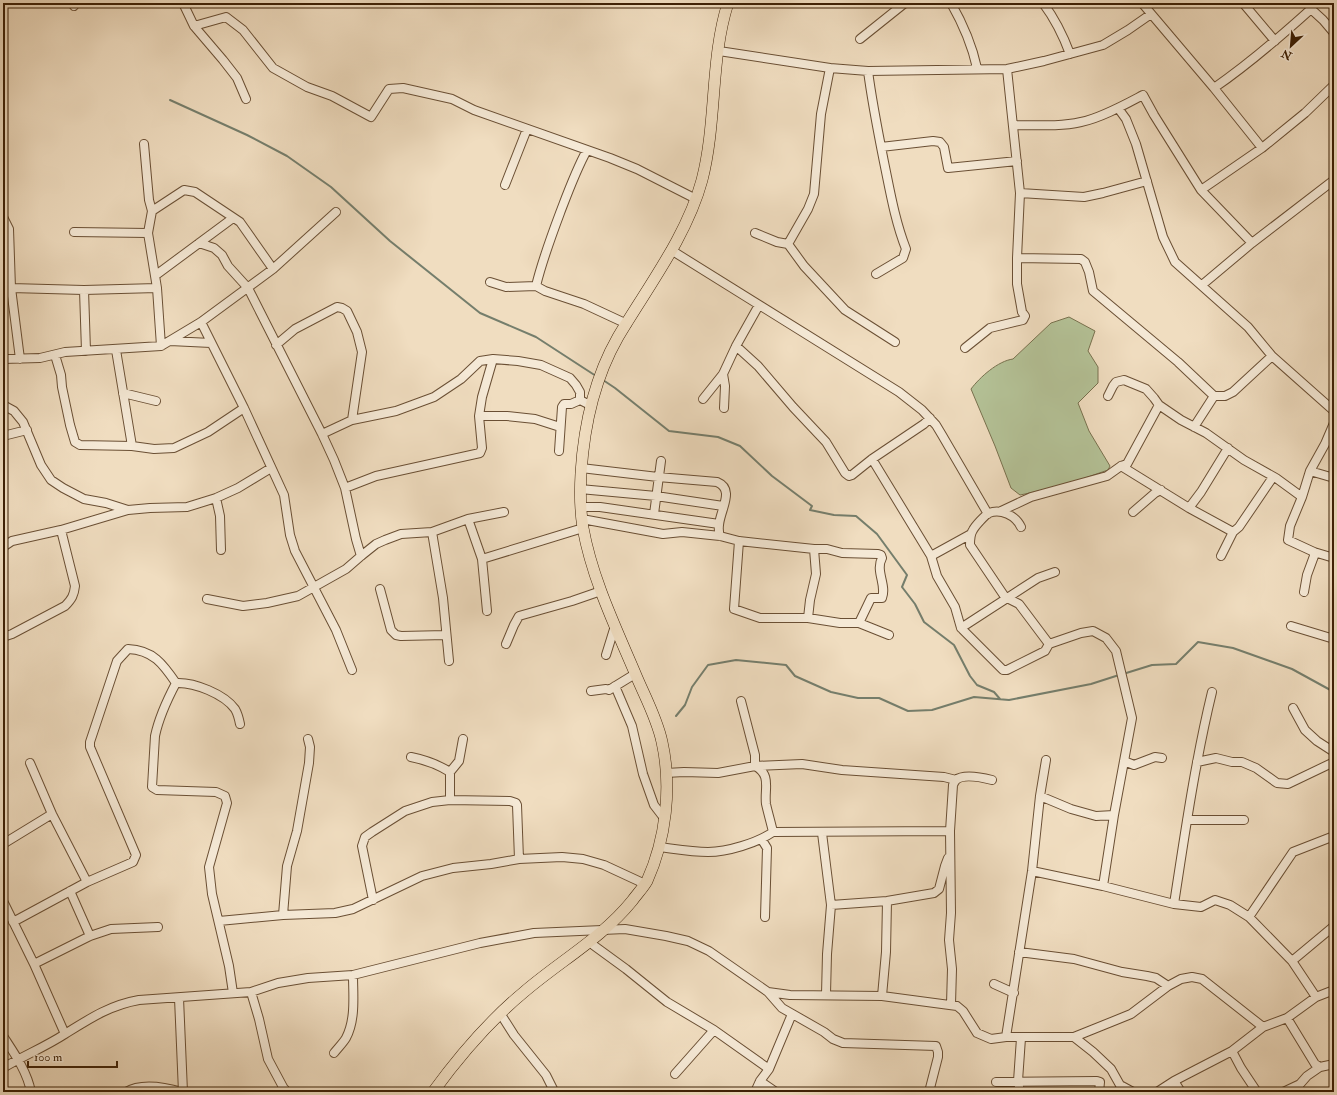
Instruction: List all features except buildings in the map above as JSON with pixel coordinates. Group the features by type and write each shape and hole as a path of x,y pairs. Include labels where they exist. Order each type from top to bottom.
{"main road":[{"path":"433,1092 474,1040 500,1013 526,990 606,930 626,909 646,884 659,847 666,800 666,773 662,741 654,716 601,591 593,568 582,524 580,489 586,421 585,402 596,384 618,338 671,250 696,199 702,179 707,152 719,51 724,16 728,3"}],"street":[{"path":"182,3 194,26 224,60 237,78 246,99"},
{"path":"860,39 905,3"},
{"path":"951,3 965,30 972,48 977,68"},
{"path":"1044,3 1064,36 1070,54"},
{"path":"1142,3 1214,88 1262,148"},
{"path":"1243,3 1275,41"},
{"path":"1214,88 1275,41 1312,6 1334,33"},
{"path":"719,51 830,68 868,71 977,68 1007,69 1044,61 1103,45 1151,14"},
{"path":"194,26 226,17 243,30 273,68 307,88 332,96 371,117 389,89 404,88 452,99 474,110 637,169 696,199"},
{"path":"788,244 808,209 814,194 820,114 830,68"},
{"path":"965,348 990,328 1023,320 1025,316 1022,312 1017,284 1020,193 1007,69"},
{"path":"868,71 873,110 893,206 906,248 903,258 876,274"},
{"path":"1201,190 1262,148 1305,112 1334,85"},
{"path":"1013,125 1055,126 1082,122 1118,108 1144,95 1154,115 1201,190 1252,243"},
{"path":"1118,108 1126,119 1136,144 1162,236 1175,262 1248,327 1272,356 1334,411"},
{"path":"505,185 527,129"},
{"path":"881,147 940,142 944,147 948,168 1017,161"},
{"path":"144,144 149,200 152,211 148,233 156,275 161,346"},
{"path":"536,286 542,261 562,207 586,150"},
{"path":"1202,285 1252,243 1334,180"},
{"path":"1020,193 1084,197 1103,194 1147,181"},
{"path":"152,211 184,190 195,192 240,222 273,269"},
{"path":"3,359 40,358 66,352 161,346 201,322 273,269 336,212"},
{"path":"3,218 9,229 11,288 20,359"},
{"path":"156,275 233,218"},
{"path":"74,232 148,233"},
{"path":"756,233 777,242 788,244 804,266 838,305 895,342"},
{"path":"199,243 214,248 222,255 228,266 248,288 334,460 345,488 361,556"},
{"path":"671,250 899,392 922,410 930,418 942,435 988,514"},
{"path":"1017,258 1083,260 1089,272 1092,291 1178,362 1214,396 1225,396 1233,392 1272,356"},
{"path":"490,282 506,288 536,286 545,291 584,304 627,324"},
{"path":"3,291 7,291 11,288 84,290 157,288"},
{"path":"84,290 86,351"},
{"path":"703,399 723,374 736,346 759,305"},
{"path":"276,345 295,329 337,307 342,308 347,312 357,332 362,352 352,420"},
{"path":"201,322 244,408 284,495 290,535 295,551 312,587 336,630 352,670"},
{"path":"170,341 211,343"},
{"path":"736,346 758,366 793,407 826,442 845,473 849,476 924,424 930,418"},
{"path":"116,350 132,446"},
{"path":"55,355 62,376 62,387 70,425 76,442 80,445 132,446 154,449 174,448 208,432 244,408"},
{"path":"322,434 352,420 396,411 434,397 461,379 480,362 493,359 541,365 570,378 576,385 585,402 564,404 562,408 559,451"},
{"path":"345,488 376,476 480,453 482,448 479,416 482,397 493,359"},
{"path":"723,374 725,386 724,408"},
{"path":"1108,396 1116,382 1124,380 1146,389 1159,406 1206,433 1302,498"},
{"path":"123,393 156,401"},
{"path":"1194,427 1214,396"},
{"path":"3,405 14,411 23,422 41,465 51,480 62,488 84,499 106,503 128,510"},
{"path":"1049,644 1018,604 1007,598 970,545 972,530 988,514 1001,511 1031,497 1107,476 1121,466 1127,464 1159,406"},
{"path":"479,416 507,416 535,419 560,427"},
{"path":"1334,423 1325,444 1310,471 1302,498 1290,526 1288,540 1314,552 1334,558"},
{"path":"3,436 27,430"},
{"path":"1189,508 1212,475 1228,448"},
{"path":"872,459 931,556 937,576 955,607 961,628 1003,670 1007,670 1045,651 1049,644 1081,633 1093,631 1106,638 1116,650 1132,718 1114,815 1103,886"},
{"path":"654,514 661,461"},
{"path":"1121,466 1189,508 1233,532"},
{"path":"3,547 12,541 61,530 128,510 187,507 216,498 238,488 271,468"},
{"path":"582,468 717,482 723,484 726,489 726,498 718,530 720,536"},
{"path":"1310,471 1334,478"},
{"path":"1221,556 1233,532 1239,527 1273,477"},
{"path":"580,489 656,496 723,506"},
{"path":"1133,512 1155,493 1161,490"},
{"path":"216,498 220,516 221,550"},
{"path":"581,507 600,507 719,524"},
{"path":"1001,511 1013,517 1019,522 1021,527"},
{"path":"208,599 243,606 267,603 298,596 346,569 376,544 401,534 432,532 468,519 504,512"},
{"path":"468,519 482,559 487,611"},
{"path":"482,559 582,524 663,534 682,532 720,536 739,541 827,549 842,553 882,555 879,565 884,593 882,598 871,598 859,623"},
{"path":"3,637 12,634 65,606 74,595 75,586 61,530"},
{"path":"432,532 443,598 449,661"},
{"path":"931,556 971,534"},
{"path":"739,541 734,609 760,618 808,618 840,623 859,623 889,634"},
{"path":"808,618 810,600 816,574 814,549"},
{"path":"1304,592 1314,552"},
{"path":"961,628 1038,578 1055,572"},
{"path":"380,589 393,633 401,636 446,635"},
{"path":"506,644 519,616 601,591"},
{"path":"606,655 615,626"},
{"path":"1291,626 1334,639"},
{"path":"13,922 86,882 133,862 136,855 90,747 90,742 117,661 128,649 140,650 154,657 166,668 176,683"},
{"path":"591,691 609,690 635,674"},
{"path":"176,683 182,682 200,687 224,699 234,708 238,715 240,724"},
{"path":"176,683 163,707 156,729 152,787 157,790 216,792 225,796 226,803 209,867 212,894 229,966 233,993"},
{"path":"615,686 632,726 643,774 654,805 664,818"},
{"path":"1174,904 1197,762 1212,692"},
{"path":"741,701 755,755 755,766"},
{"path":"1293,708 1305,730 1317,741 1334,752"},
{"path":"283,915 287,866 306,781 310,747 308,739"},
{"path":"450,800 450,772 459,761 463,739"},
{"path":"411,757 433,763 450,772"},
{"path":"1124,761 1134,765 1155,757 1162,758"},
{"path":"1197,762 1216,758 1232,762 1242,762 1256,768 1277,783 1282,784 1288,784 1334,762"},
{"path":"1006,1037 1032,872 1040,796 1046,760"},
{"path":"30,763 52,814 86,882"},
{"path":"666,773 718,773 755,766 802,764 842,770 944,777 956,780"},
{"path":"755,766 762,770 766,781 766,802 773,832"},
{"path":"951,1004 952,969 949,940 951,913 950,831 953,785 956,780 962,777 976,777 992,780"},
{"path":"1040,796 1071,809 1096,816 1114,815"},
{"path":"373,900 362,846 365,837 405,811 432,802 450,800 510,801 516,803 519,859"},
{"path":"3,844 52,814"},
{"path":"1187,820 1244,820"},
{"path":"659,847 695,852 710,852 738,847 762,840 773,832 950,831"},
{"path":"822,832 831,905 827,954 826,994"},
{"path":"1249,917 1293,852 1334,836"},
{"path":"762,840 767,848 765,917"},
{"path":"831,905 887,901 937,891 939,889 950,853"},
{"path":"219,921 283,915 335,913 353,909 422,876 453,868 519,859 583,859 604,865 646,884"},
{"path":"1032,872 1103,886 1174,904 1201,906 1215,900 1230,905 1249,917 1292,961 1316,997"},
{"path":"70,891 90,936"},
{"path":"3,901 34,964 65,1034"},
{"path":"882,996 886,952 887,901"},
{"path":"1292,961 1334,926"},
{"path":"34,964 90,936 111,930 158,927"},
{"path":"3,1068 65,1034 75,1026 124,1003 139,1000 251,992 278,983 308,978 353,974 480,943 534,933 625,929 666,936 688,942 709,951 768,992 782,1008 824,1032 833,1039 843,1043 936,1046 938,1057 929,1092"},
{"path":"589,942 668,1002 714,1030 769,1069"},
{"path":"1019,952 1074,960 1122,972 1156,978 1168,986"},
{"path":"334,1053 346,1039 351,1026 354,999 353,974"},
{"path":"768,992 790,995 826,994 882,996 951,1004 957,1006 963,1011 977,1033 990,1039 1006,1037 1074,1037 1131,1014 1181,978 1192,977 1202,979 1263,1027"},
{"path":"994,984 1014,993"},
{"path":"1157,1092 1174,1080 1232,1051 1263,1027 1287,1018 1316,997 1334,990"},
{"path":"251,992 268,1059 287,1092"},
{"path":"126,1092 144,1087 166,1088 183,1092 179,998"},
{"path":"500,1013 514,1036 546,1075 554,1091"},
{"path":"755,1092 760,1081 769,1069 792,1014"},
{"path":"1287,1018 1315,1064 1320,1067"},
{"path":"675,1074 714,1030"},
{"path":"3,1036 18,1059 29,1083 31,1092"},
{"path":"1074,1037 1111,1069 1120,1085 1133,1092"},
{"path":"1020,1092 1018,1081 1021,1038"},
{"path":"1232,1051 1257,1092"},
{"path":"1284,1092 1300,1084 1307,1076 1320,1067 1334,1064"},
{"path":"1174,1080 1181,1092"},
{"path":"760,1081 776,1092"},
{"path":"996,1082 1097,1081 1100,1082 1099,1092"}],"green space":[{"path":"1069,317 1095,331 1088,351 1098,367 1098,383 1078,403 1089,431 1110,466 1108,470 1059,487 1020,495 1011,488 971,389 995,366 1007,360 1013,359 1051,323"}],"waterway":[{"path":"170,100 247,135 287,156 331,187 390,241 480,313 536,337 596,376"},
{"path":"603,380 669,431 718,437 740,446 772,476 812,506 810,510 834,515 856,516 877,534 907,575 902,587 915,604 924,622 954,645 970,676 977,685 994,692 1000,699"},
{"path":"1123,674 1152,665 1176,664 1198,642 1233,648 1292,669 1334,692"},
{"path":"676,716 685,705 692,687 708,665 736,660 786,665 795,676 831,692 858,698 879,698 908,711 932,710 974,697 1009,700 1091,684 1119,675"}]}
